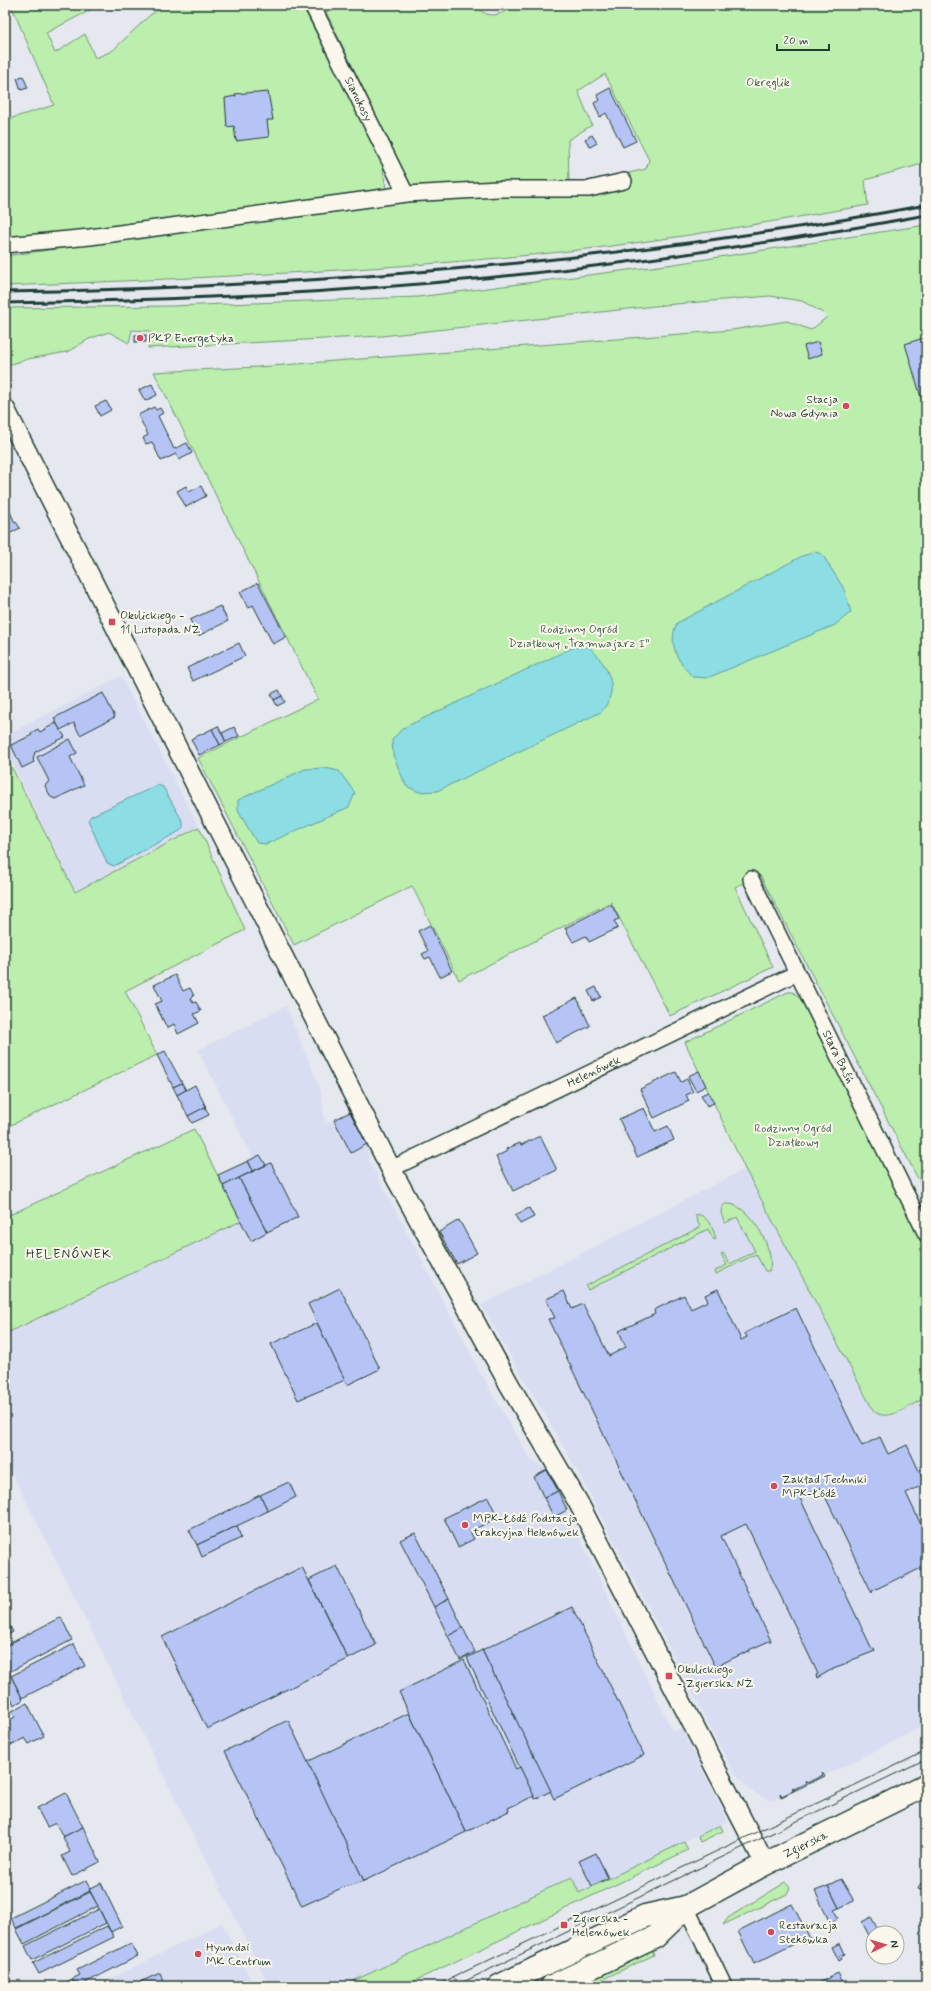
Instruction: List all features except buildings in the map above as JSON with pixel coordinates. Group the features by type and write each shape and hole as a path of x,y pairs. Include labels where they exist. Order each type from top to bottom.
{"main road":[{"name":"Zgierska","path":"552,1986 655,1937 686,1907 765,1864 926,1785"},
{"name":"Zgierska","path":"499,1986 645,1916 686,1907"}],"street":[{"name":"Sianokosy","path":"312,5 406,194"},
{"path":"5,245 90,237 406,194 498,189 590,189 624,181"},
{"path":"5,409 11,435 391,1169 505,1378 578,1502 765,1864"},
{"name":"Stara Baśń","path":"751,880 926,1234"},
{"name":"Helenówek","path":"391,1169 797,973"},
{"path":"686,1907 724,1986"}],"shaded area":[{"path":"121,676 199,827 75,892 5,748 5,736"},
{"path":"286,1006 321,1091 325,1124 350,1112 367,1144 369,1160 491,1392 530,1459 547,1470 673,1732 681,1728 728,1821 578,1893 572,1877 343,1986 269,1986 5,1459 5,1334 241,1221 218,1175 253,1158 198,1050"},
{"path":"745,1169 873,1410 926,1382 926,1725 773,1801 750,1791 732,1769 578,1472 481,1305"},
{"name":"Hyundai MK Centrum","path":"222,1923 254,1986 96,1986"}],"green space":[{"name":"Okręglik","path":"11,5 100,5 46,33 55,53 85,34 95,58 112,51 150,15 167,5 302,5 382,161 387,196 414,193 326,12 341,5 475,5 480,10 490,15 495,15 517,5 926,5 926,163 865,180 868,205 607,247 499,258 358,269 217,277 5,286 5,256 100,243 89,229 5,240 5,124 12,118 54,105","holes":["605,74 649,160 646,169 589,182 569,183 568,140 592,125 578,91"]},
{"name":"Rodzinny Ogród Działkowy „Tramwajarz I”","path":"926,225 926,1194 760,875 735,887 773,967 670,1016 611,902 459,980 412,886 294,945 198,758 318,699 154,372 258,367 732,330 787,321 811,330 827,317 823,313 802,301 770,296 664,305 382,336 148,348 150,331 132,330 129,343 109,332 89,339 67,352 28,359 5,366 5,308 172,306 418,297 674,264"},
{"path":"5,754 75,892 199,827 245,930 125,991 157,1055 5,1128"},
{"name":"Rodzinny Ogród Działkowy","path":"788,992 793,992 800,998 926,1248 926,1397 899,1412 892,1414 878,1414 873,1410 745,1169 685,1042"},
{"path":"194,1129 241,1221 5,1334 5,1217"},
{"path":"725,1204 734,1205 743,1210 759,1229 769,1252 771,1263 769,1271 765,1271 756,1254 716,1274 715,1271 727,1265 721,1254 723,1253 730,1264 755,1251 737,1217 725,1223 721,1211"},
{"path":"695,1215 703,1216 709,1222 716,1239 714,1240 708,1229 588,1290 586,1286 700,1227"},
{"path":"720,1825 723,1831 700,1842 698,1836"},
{"path":"684,1842 688,1850 404,1986 343,1986 572,1877 579,1893"},
{"path":"786,1882 790,1887 787,1894 723,1925 728,1918"},
{"path":"651,1950 654,1955 588,1986 576,1986"}],"water":[{"path":"815,552 822,554 844,589 851,612 835,625 707,678 693,677 683,665 676,652 673,638 677,623 802,556"},
{"path":"574,647 589,647 599,658 610,677 611,692 608,703 601,712 437,791 419,792 406,786 393,755 392,740 403,728"},
{"path":"325,768 339,771 355,793 349,807 266,844 257,843 238,811 238,800 305,769"},
{"path":"158,785 163,787 183,822 183,827 180,831 114,866 107,863 88,820 91,816"}],"tram line":[{"path":"435,1986 926,1751"},
{"path":"455,1986 926,1759"}],"railway":[{"path":"5,292 237,284 467,268 697,242 812,225 926,205"},
{"path":"5,303 215,297 414,285 634,261 780,240 926,215"}],"place":[{"name":"PKP Energetyka","path":"140,338"},
{"name":"Stacja Nowa Gdynia","path":"846,406"},
{"name":"Okulickiego - 11 Listopada NŻ","path":"112,622"},
{"name":"Zakład Techniki MPK-Łódź","path":"774,1486"},
{"name":"MPK-Łódź Podstacja trakcyjna Helenówek","path":"465,1525"},
{"name":"Okulickiego - Zgierska NŻ","path":"669,1676"},
{"name":"Zgierska - Helenówek","path":"564,1925"},
{"name":"Restauracja Stekówka","path":"771,1932"},
{"name":"Hyundai MK Centrum","path":"198,1954"}],"district":[{"name":"HELENÓWEK","path":"69,1253"}]}
